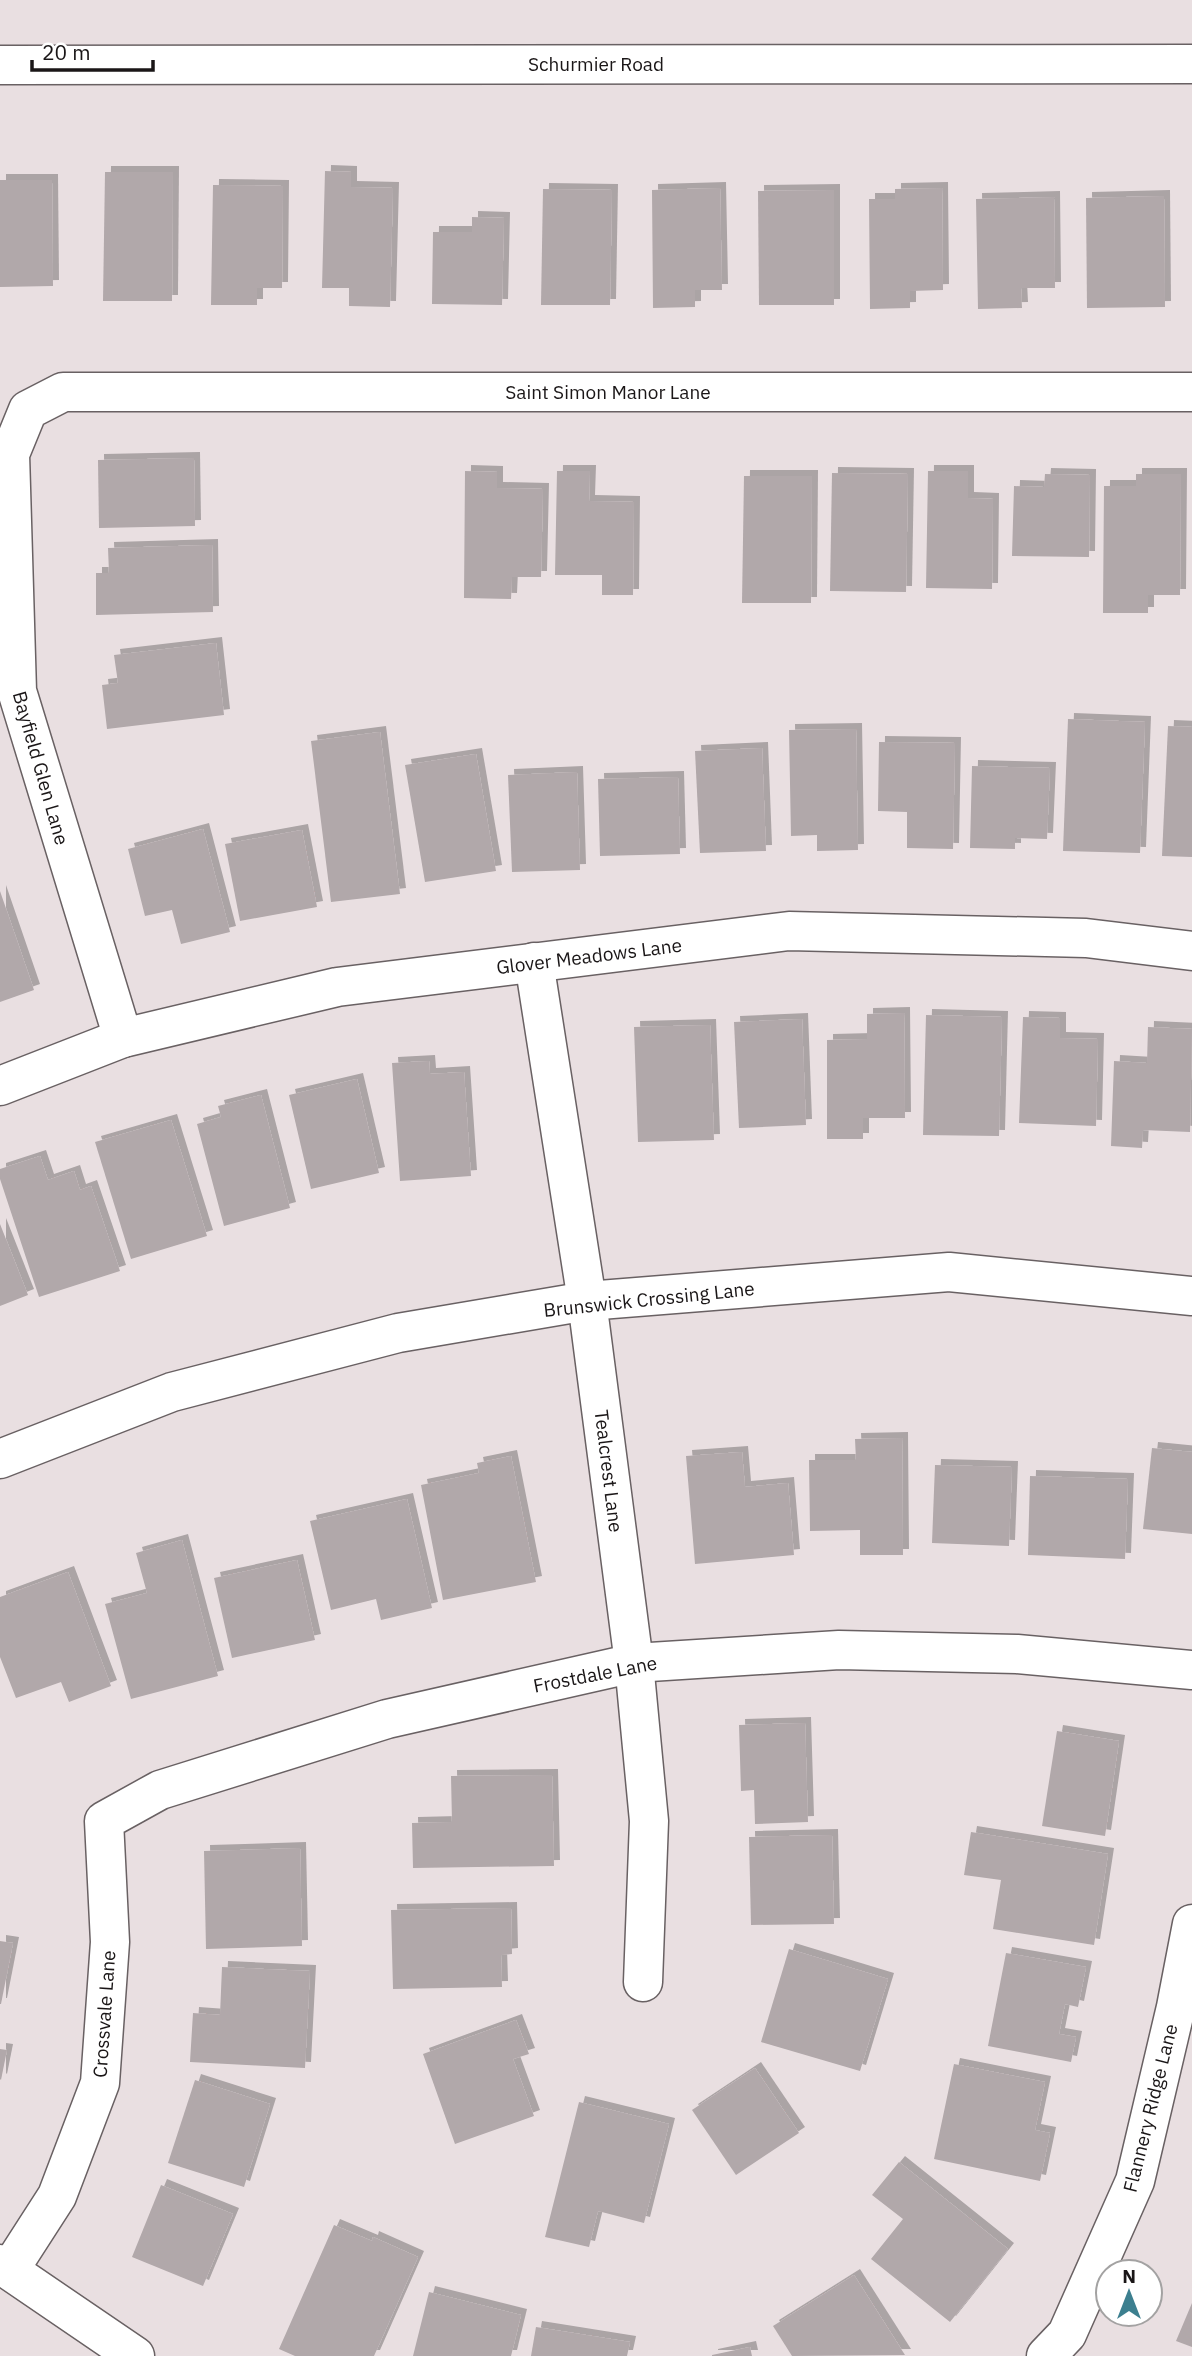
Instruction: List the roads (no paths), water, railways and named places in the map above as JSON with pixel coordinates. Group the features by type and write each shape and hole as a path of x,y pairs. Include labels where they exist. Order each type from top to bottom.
{"street":[{"name":"Schurmier Road","path":"0,65 1192,64"},
{"name":"Saint Simon Manor Lane","path":"28,410 63,392 1192,392"},
{"name":"Bayfield Glen Lane","path":"28,410 10,454 17,691 122,1038"},
{"name":"Glover Meadows Lane","path":"0,1086 122,1038 337,987 789,931 1086,938 1192,951"},
{"name":"Tealcrest Lane","path":"534,962 587,1301 634,1663 649,1821 643,1982"},
{"name":"Brunswick Crossing Lane","path":"0,1459 173,1392 398,1332 587,1301 949,1272 1192,1296"},
{"name":"Frostdale Lane","path":"104,1821 160,1790 387,1719 634,1663 839,1650 1017,1654 1192,1670"},
{"name":"Crossvale Lane","path":"5,2267 57,2196 100,2083 110,1942 104,1821"},
{"name":"Flannery Ridge Lane","path":"1046,2356 1066,2334 1135,2181 1176,2007 1192,1924"},
{"path":"5,2267 135,2356"}]}
